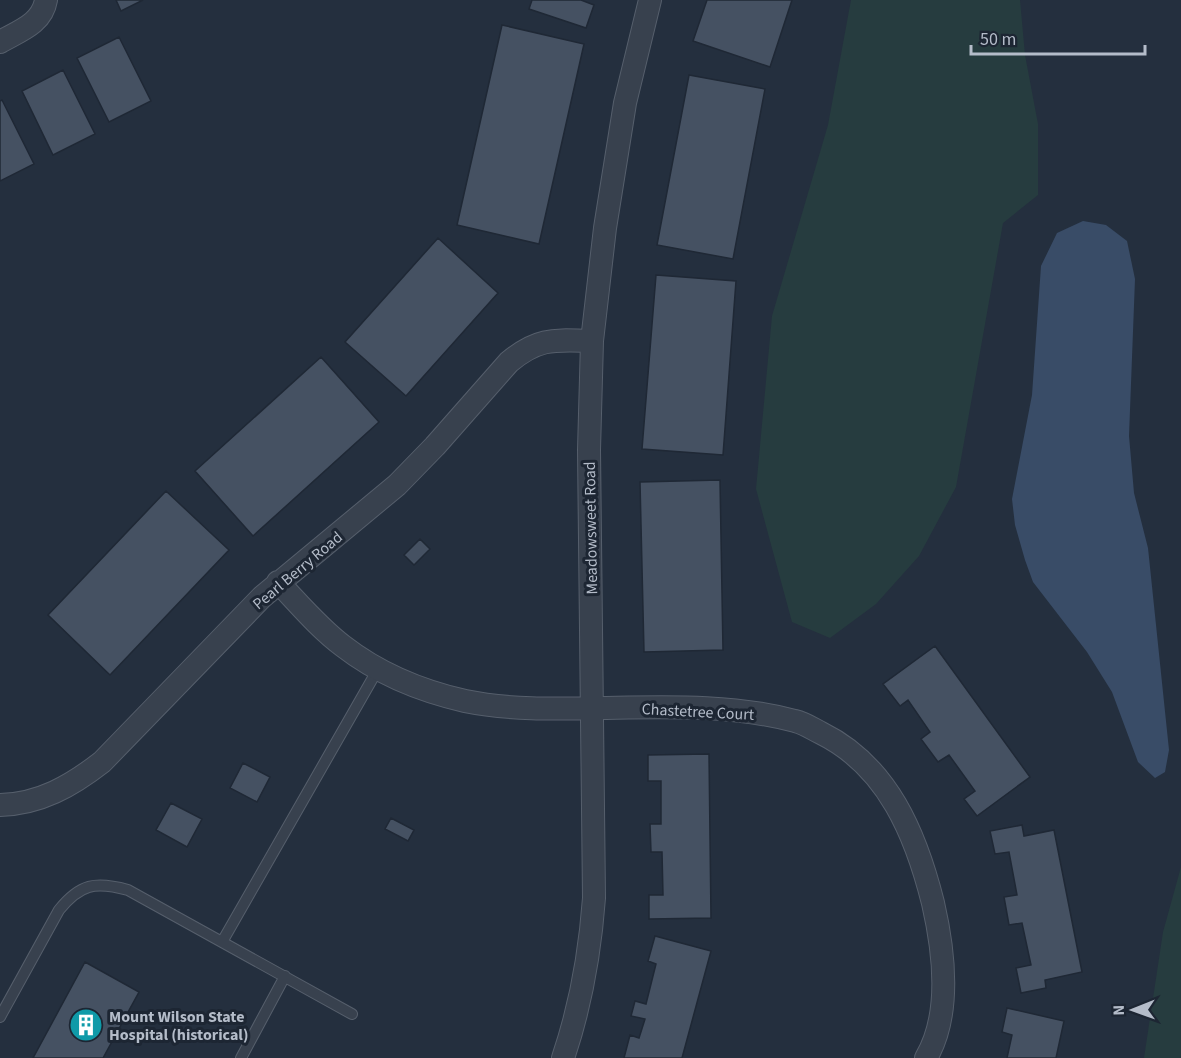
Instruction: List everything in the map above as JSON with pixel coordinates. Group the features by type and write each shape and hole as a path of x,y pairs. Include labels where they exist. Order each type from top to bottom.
{"street":[{"path":"0,42 41,16 46,0"},
{"name":"Meadowsweet Road","path":"563,1058 582,994 591,947 594,898 589,450 592,341 605,228 625,103 650,0"},
{"name":"Pearl Berry Road","path":"0,805 29,801 54,794 77,781 102,762 238,620 279,582 397,485 522,351 549,341 592,341"},
{"name":"Chastetree Court","path":"279,582 342,646 389,676 429,691 465,701 502,707 697,708 750,712 797,721 837,741 863,761 885,787 906,822 920,856 936,918 941,947 943,982 941,1016 934,1044 926,1058"}],"lane":[{"path":"222,942 378,669"},
{"path":"0,1017 59,910 70,896 84,887 101,885 128,890 352,1014"},
{"path":"241,1058 285,976"}],"green space":[{"path":"851,0 1020,0 1025,55 1038,124 1038,195 1003,223 956,487 919,556 876,604 830,638 792,622 756,489 772,316 828,125"},
{"path":"1181,867 1181,1058 1144,1058 1163,932"}],"water":[{"path":"1083,221 1106,225 1127,241 1135,279 1129,436 1134,493 1148,548 1169,750 1165,772 1155,778 1138,762 1112,692 1087,652 1033,582 1015,525 1012,499 1032,395 1041,266 1057,233"}],"building":[{"path":"116,0 143,0 121,11"},
{"path":"532,0 581,0 594,5 586,28 529,9"},
{"path":"707,0 792,0 770,67 693,41"},
{"path":"502,25 584,44 539,244 457,225"},
{"path":"119,37 151,101 109,122 77,58"},
{"path":"63,70 95,134 53,155 22,91"},
{"path":"689,75 765,89 733,259 657,245"},
{"path":"2,100 34,164 0,181 0,101"},
{"path":"438,238 498,293 406,396 345,342"},
{"path":"656,275 736,281 723,455 642,449"},
{"path":"321,357 379,422 253,536 195,471"},
{"path":"720,480 723,650 644,652 640,482"},
{"path":"166,491 229,550 110,675 48,615"},
{"path":"420,539 430,549 414,565 404,555"},
{"path":"935,646 1030,777 977,816 964,799 975,791 949,755 938,762 921,739 930,732 908,700 900,706 883,684"},
{"path":"709,754 711,918 649,919 649,895 663,895 662,852 651,852 650,824 661,824 661,781 648,781 648,755"},
{"path":"243,763 270,777 257,802 230,788"},
{"path":"171,803 202,819 187,847 156,830"},
{"path":"391,818 414,830 408,841 385,829"},
{"path":"1022,825 1024,836 1054,830 1082,972 1045,980 1046,988 1021,993 1016,968 1031,965 1022,923 1009,925 1004,897 1017,895 1009,852 995,854 990,831"},
{"path":"655,936 711,951 682,1058 624,1058 630,1035 639,1038 645,1019 631,1016 635,1001 646,1004 656,964 648,961"},
{"name":"Mount Wilson State Hospital (historical)","path":"85,962 139,992 103,1058 33,1058"},
{"path":"1007,1008 1064,1021 1056,1058 1007,1058 1012,1035 1002,1032"}],"place":[{"name":"Mount Wilson State Hospital (historical)","path":"86,1025"}]}
